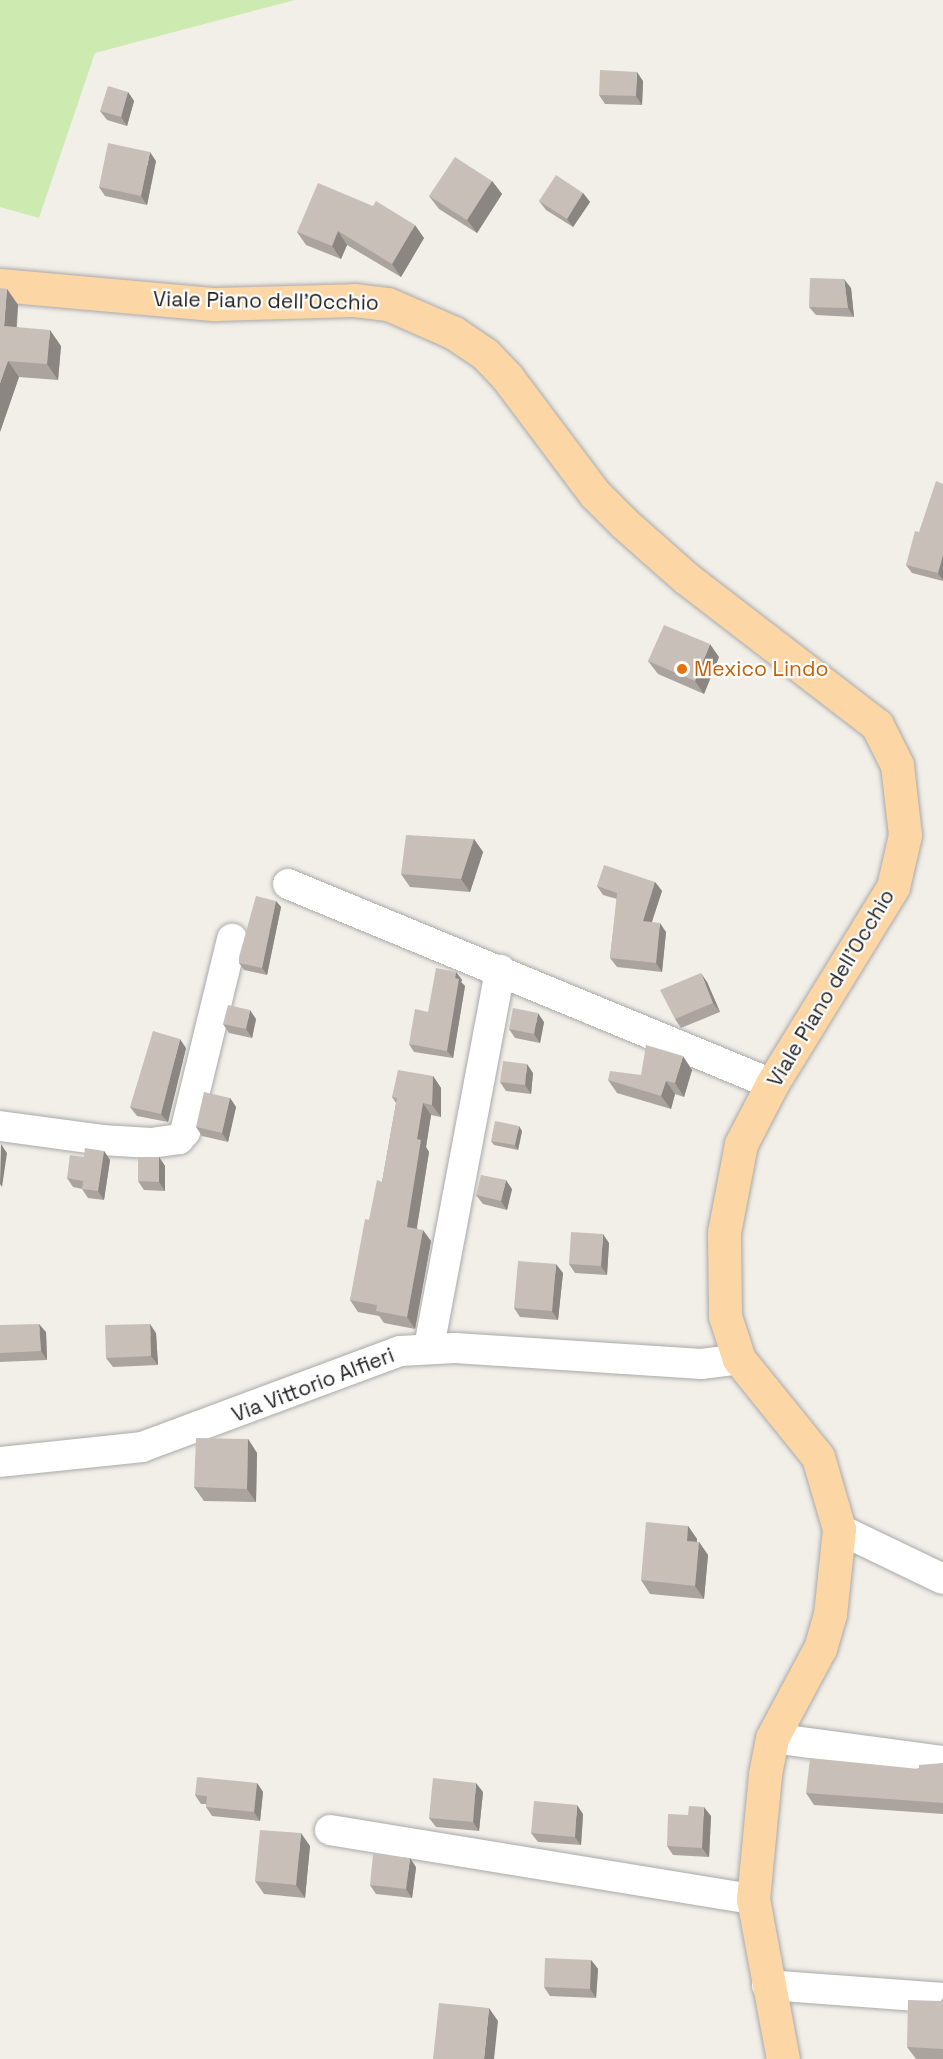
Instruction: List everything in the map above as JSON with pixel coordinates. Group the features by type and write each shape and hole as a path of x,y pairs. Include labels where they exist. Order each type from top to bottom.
{"main road":[{"name":"Viale Piano dell'Occhio","path":"0,285 215,304 354,300 388,304 454,333 485,354 507,377 595,494 653,551 877,725 897,765 906,813 905,835 893,887 772,1084 741,1144 728,1201 722,1267 725,1316 739,1359 818,1457 839,1529 836,1581 820,1648 772,1738 753,1899 767,1985 783,2059"}],"street":[{"path":"288,884 772,1084"},
{"path":"0,1126 102,1140 151,1143 179,1139 185,1132 232,939"},
{"path":"429,1347 500,970"},
{"name":"Via Vittorio Alfieri","path":"0,1462 142,1447 400,1351 429,1347 701,1364 739,1359"},
{"path":"839,1529 943,1579"},
{"path":"772,1738 943,1761"},
{"path":"330,1830 753,1899"},
{"path":"767,1985 943,1998"}],"green space":[{"path":"0,0 295,0 95,53 39,218 0,207"}],"building":[{"path":"600,70 637,72 636,96 599,95"},
{"path":"108,86 128,92 121,117 100,111"},
{"path":"108,143 150,152 141,196 99,187"},
{"path":"455,157 492,181 467,220 429,196"},
{"path":"556,175 583,193 567,219 539,201"},
{"path":"318,183 373,206 376,201 415,225 392,264 338,231 332,246 297,232"},
{"path":"810,278 844,279 848,308 809,307"},
{"path":"0,288 7,289 4,326 50,330 47,364 8,361 0,383"},
{"path":"936,481 943,484 943,555 938,573 906,565 915,531 919,532"},
{"path":"664,625 710,644 695,681 648,661"},
{"path":"406,835 474,839 461,879 401,874"},
{"path":"604,865 655,882 643,921 660,923 656,963 610,958 617,893 597,886"},
{"path":"256,896 276,901 262,968 239,963"},
{"path":"436,968 456,972 455,978 459,979 447,1051 409,1044 415,1009 428,1012"},
{"path":"701,973 713,1003 675,1019 660,990"},
{"path":"228,1005 250,1010 246,1029 223,1024"},
{"path":"513,1008 538,1013 534,1034 509,1029"},
{"path":"153,1031 180,1039 161,1114 130,1107"},
{"path":"646,1045 683,1056 675,1083 666,1081 661,1096 608,1080 610,1071 641,1075"},
{"path":"503,1061 527,1064 525,1085 500,1082"},
{"path":"398,1070 433,1076 432,1105 423,1103 417,1139 421,1140 407,1227 423,1230 407,1317 376,1311 377,1305 350,1300 365,1219 369,1220 377,1180 382,1182 397,1098 392,1097"},
{"path":"204,1092 230,1098 222,1133 196,1127"},
{"path":"495,1121 519,1126 515,1145 491,1141"},
{"path":"85,1148 104,1151 98,1191 82,1189 83,1181 67,1178 70,1155 84,1157"},
{"path":"138,1157 159,1157 159,1182 138,1181"},
{"path":"481,1175 506,1180 501,1201 476,1195"},
{"path":"571,1232 603,1234 601,1266 569,1264"},
{"path":"518,1261 556,1264 552,1311 514,1308"},
{"path":"39,1324 41,1351 0,1353 0,1325"},
{"path":"150,1324 151,1356 106,1358 105,1325"},
{"path":"196,1438 248,1439 247,1489 194,1487"},
{"path":"646,1522 688,1526 687,1541 699,1542 695,1586 641,1580"},
{"path":"810,1758 919,1769 919,1765 943,1763 943,1803 806,1793"},
{"path":"197,1777 257,1783 254,1812 206,1807 207,1796 195,1795"},
{"path":"433,1778 476,1783 473,1822 429,1818"},
{"path":"534,1801 577,1805 575,1837 531,1833"},
{"path":"689,1806 704,1807 702,1848 667,1846 668,1814 688,1815"},
{"path":"260,1830 301,1833 296,1885 255,1881"},
{"path":"373,1854 410,1858 406,1889 370,1885"},
{"path":"545,1958 591,1960 590,1989 544,1987"},
{"path":"943,1998 943,2049 907,2047 908,2000 941,2001"},
{"path":"439,2003 489,2008 484,2059 433,2059"}],"place":[{"name":"Mexico Lindo","path":"682,669"}]}
